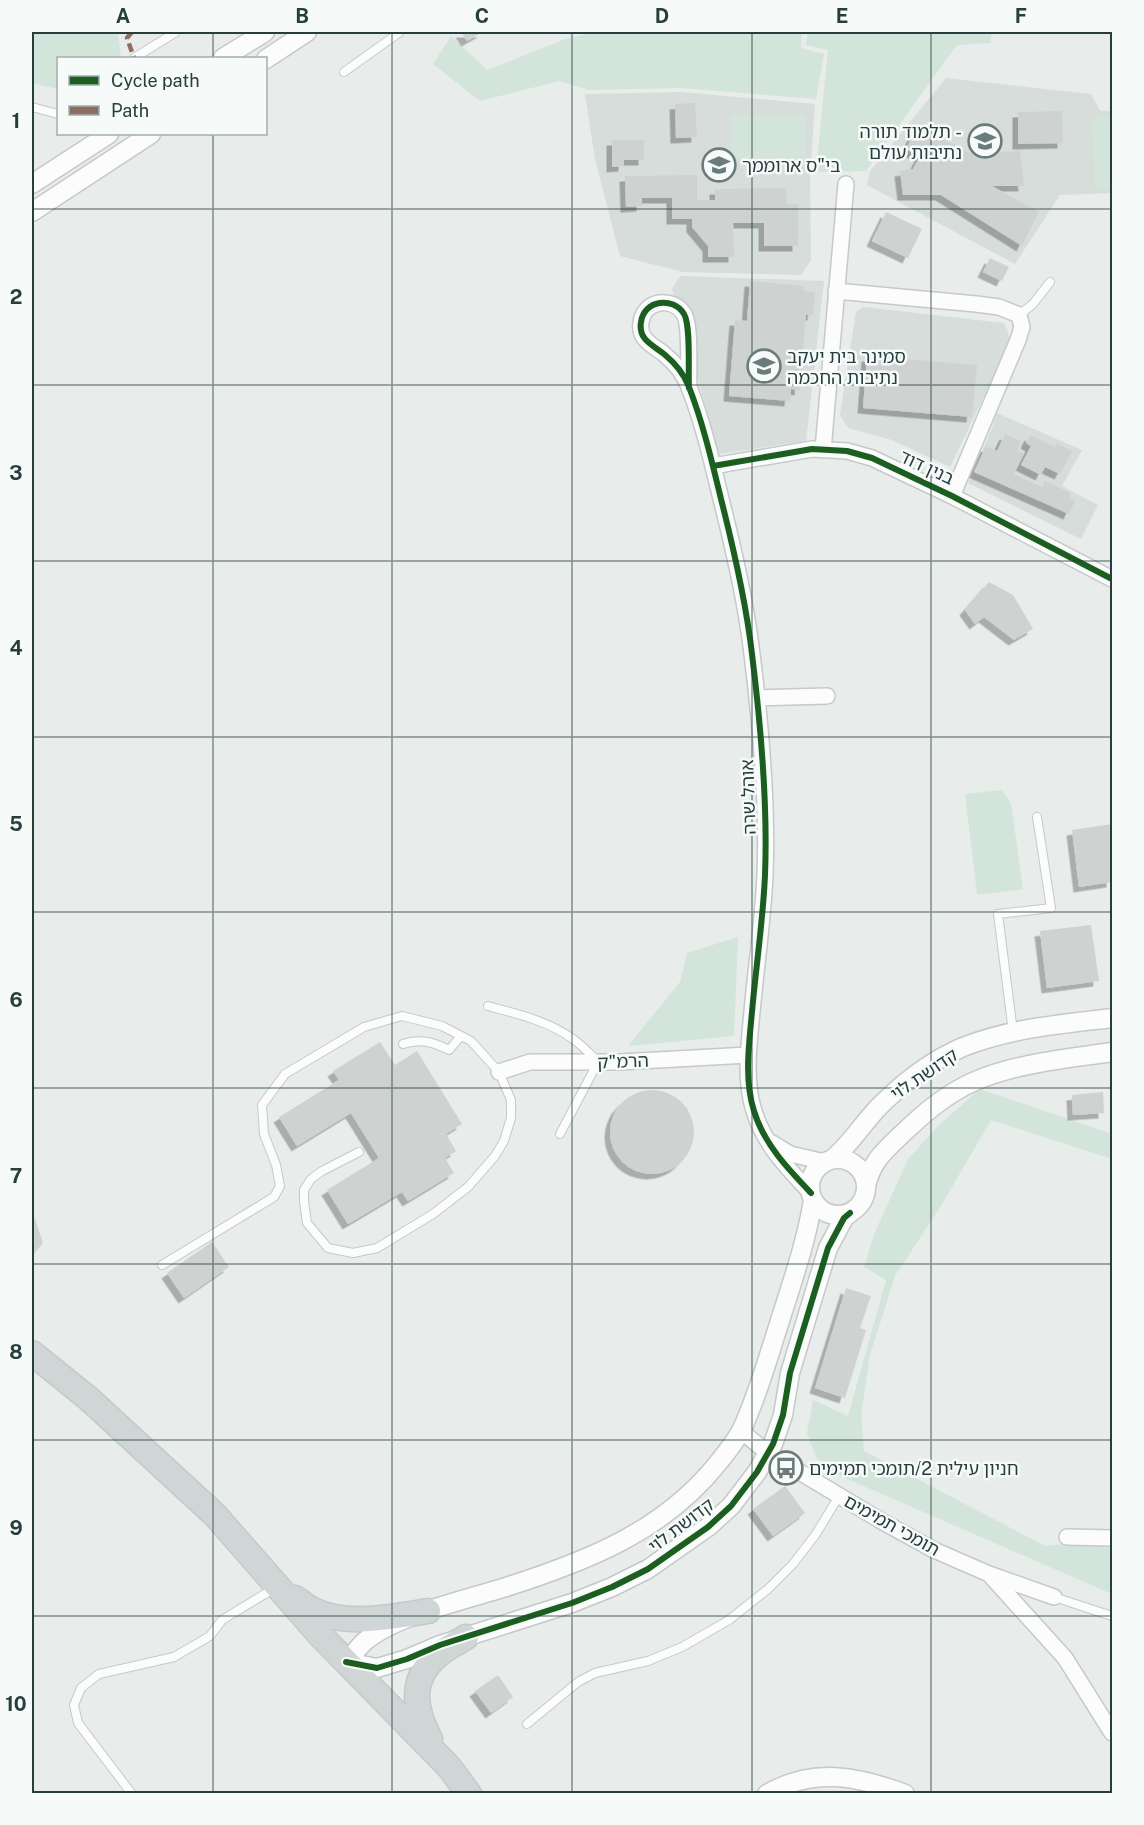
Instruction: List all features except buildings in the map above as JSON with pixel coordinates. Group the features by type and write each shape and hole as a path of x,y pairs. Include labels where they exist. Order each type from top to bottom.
{"main road":[{"path":"32,1353 89,1399 215,1515 346,1662 440,1757 469,1794"},
{"path":"277,1586 312,1609 340,1618 385,1618 428,1611"},
{"path":"440,1757 417,1709 417,1693 424,1670 438,1655 466,1637"}],"street":[{"path":"226,57 263,32"},
{"path":"267,57 307,32"},
{"path":"32,184 107,135"},
{"path":"32,212 149,135"},
{"path":"823,450 846,184"},
{"path":"836,291 999,307 1019,315 1022,327 1018,340 952,496"},
{"name":"אוהל שרה","path":"689,388 687,319 678,307 671,303 655,304 643,315 641,322 644,338 680,369 689,388 713,466 737,563 752,651 764,799 765,875 748,1055 750,1091 760,1127 767,1139 787,1168 812,1197"},
{"name":"בנין דוד","path":"713,466 812,449 847,452 872,458 952,496 1113,579"},
{"path":"757,698 827,696"},
{"name":"קדושת לוי","path":"828,1161 843,1150 886,1100 925,1068 963,1047 1012,1032 1113,1018"},
{"name":"קדושת לוי","path":"867,1186 870,1172 880,1155 911,1126 952,1094 972,1083 1027,1066 1113,1052"},
{"name":"הרמ\"ק","path":"499,1072 530,1062 598,1062 748,1055"},
{"path":"767,1139 790,1154 828,1161 846,1160 852,1163 862,1173 867,1186 861,1205 850,1213 829,1214 823,1211 812,1197 811,1178 819,1166 828,1161"},
{"name":"קדושת לוי","path":"346,1662 365,1641 394,1624 428,1611 560,1570 597,1555 629,1538 668,1512 704,1481 741,1431 769,1355 805,1238 812,1197"},
{"name":"קדושת לוי","path":"346,1662 377,1668 572,1603 648,1569 708,1527 731,1506 757,1472 773,1444 783,1414 790,1373 828,1248 844,1218 850,1213"},
{"name":"תומכי תמימים","path":"741,1431 768,1453 934,1550 989,1574 1054,1596"},
{"path":"1067,1537 1113,1538"},
{"path":"989,1574 1065,1658 1113,1733"},
{"path":"767,1794 796,1781 819,1777 859,1779 905,1794"}],"lane":[{"path":"136,57 176,32"},
{"path":"344,72 399,32"},
{"path":"32,107 57,114"},
{"path":"1019,315 1033,304 1050,282"},
{"path":"1012,1032 998,914 1051,908 1037,817"},
{"path":"488,1006 524,1015 552,1026 576,1040 598,1062 560,1134"},
{"path":"162,1265 273,1197 280,1186 276,1165 264,1134 262,1105 285,1074 364,1027 402,1016 442,1026 461,1035 471,1041 499,1072 512,1100 512,1118 504,1141 495,1156 468,1187 433,1214 377,1248 353,1253 328,1248 307,1223 303,1190 311,1179 322,1171 359,1152"},
{"path":"403,1044 415,1040 433,1042 449,1050 461,1035"},
{"path":"527,1724 578,1682 595,1673 648,1661 682,1647 729,1620 768,1589 793,1564 816,1534 839,1496"},
{"path":"132,1794 78,1723 74,1705 81,1688 99,1674 174,1657 210,1636 222,1620 277,1586"},
{"path":"1054,1596 1113,1616"}],"shaded area":[{"path":"32,32 120,32 118,33 121,57 57,57 57,89 32,83"},
{"path":"596,32 802,32 801,48 824,54 816,99 680,88 589,90 559,81 480,101 433,64 451,36 487,70 568,38"},
{"path":"808,32 992,32 990,43 957,45 866,171 816,172 828,50 806,45"},
{"path":"946,78 1091,94 1100,111 1112,111 1112,193 1060,195 1015,264 867,185 870,171"},
{"path":"682,92 815,104 810,176 811,260 801,275 683,272 620,256 595,159 585,94"},
{"path":"732,115 806,115 806,158 731,158"},
{"path":"1112,117 1112,189 1095,190 1092,118"},
{"path":"680,276 824,281 806,441 719,454 672,289"},
{"path":"863,307 1004,323 1010,343 950,467 892,440 848,428 840,415 856,312"},
{"path":"997,413 1082,450 1062,486 1098,505 1081,539 968,483"},
{"path":"1002,790 1011,803 1023,889 977,895 965,794"},
{"path":"738,937 734,1036 628,1046 680,982 687,953"},
{"path":"980,1089 1112,1134 1112,1159 991,1120 941,1206 895,1276 870,1355 861,1415 864,1451 1045,1546 1112,1540 1112,1594 836,1474 816,1457 807,1433 813,1400 848,1416 886,1280 864,1267 875,1232 908,1159 939,1125"}],"marked path":[{"path":"132,32 127,38 134,57"}],"cycle path":[{"path":"689,388 689,380 689,349 684,314 673,305 666,303 653,305 643,315 642,333 647,341 679,369 694,401 711,457 735,557 752,654 763,764 766,848 763,909 749,1049 748,1074 751,1099 758,1123 770,1145 811,1193"},
{"path":"713,466 812,449 847,451 872,458 952,496 1112,579"},
{"path":"346,1662 377,1668 407,1659 440,1645 572,1603 648,1569 708,1527 731,1506 757,1472 773,1444 783,1415 790,1373 828,1248 844,1218 850,1213"}],"place":[{"name":"תלמוד תורה - נתיבות עולם","path":"985,141"},
{"name":"בי\"ס ארוממך","path":"719,165"},
{"name":"סמינר בית יעקב נתיבות החכמה","path":"764,366"},
{"name":"חניון עילית 2/תומכי תמימים","path":"786,1468"}]}
